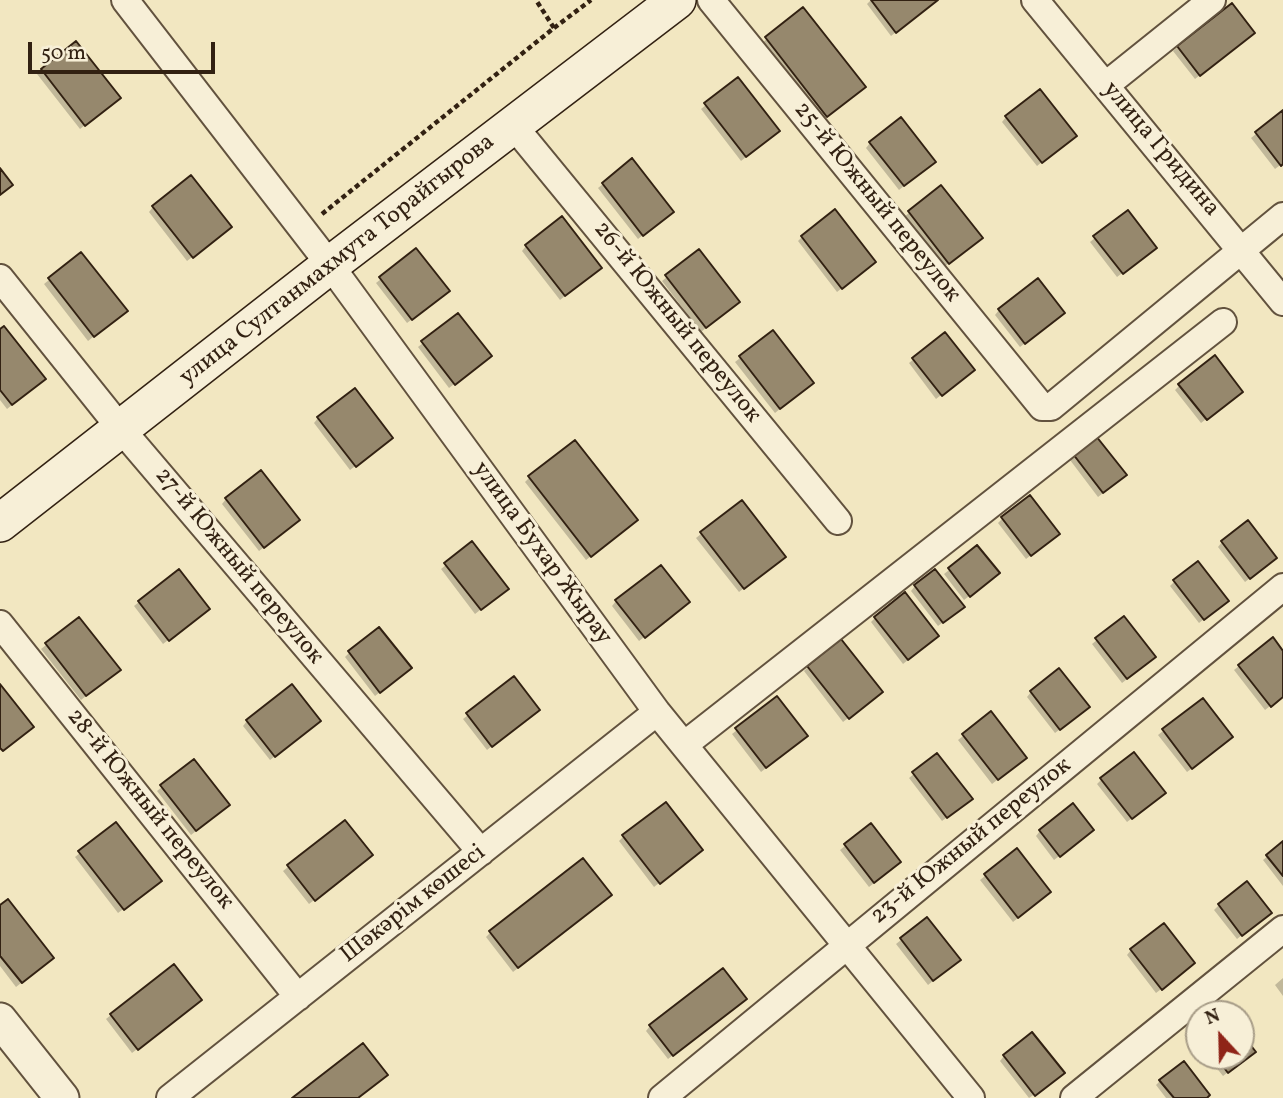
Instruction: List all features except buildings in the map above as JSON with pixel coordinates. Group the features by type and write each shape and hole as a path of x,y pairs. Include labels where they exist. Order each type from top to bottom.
{"main road":[{"name":"улица Султанмахмута Торайгырова","path":"0,523 330,265 677,0"}],"street":[{"name":"улица Бухар Жырау","path":"125,0 330,265 657,712 971,1098"},
{"name":"25-й Южный переулок","path":"710,0 1042,407 1051,407 1242,249"},
{"name":"улица Гридина","path":"1035,0 1283,302"},
{"path":"1106,85 1212,0"},
{"name":"26-й Южный переулок","path":"513,125 838,521"},
{"path":"1242,249 1283,216"},
{"name":"27-й Южный переулок","path":"0,278 121,429 481,852"},
{"path":"684,746 1223,322"},
{"name":"23-й Южный переулок","path":"662,1098 1283,587"},
{"name":"28-й Южный переулок","path":"0,624 298,997"},
{"name":"Шәкәрім көшесі","path":"170,1098 657,712"},
{"path":"1074,1098 1283,929"},
{"path":"0,1020 62,1098"}],"path":[{"path":"536,0 554,29"},
{"path":"303,230 591,0"}]}
